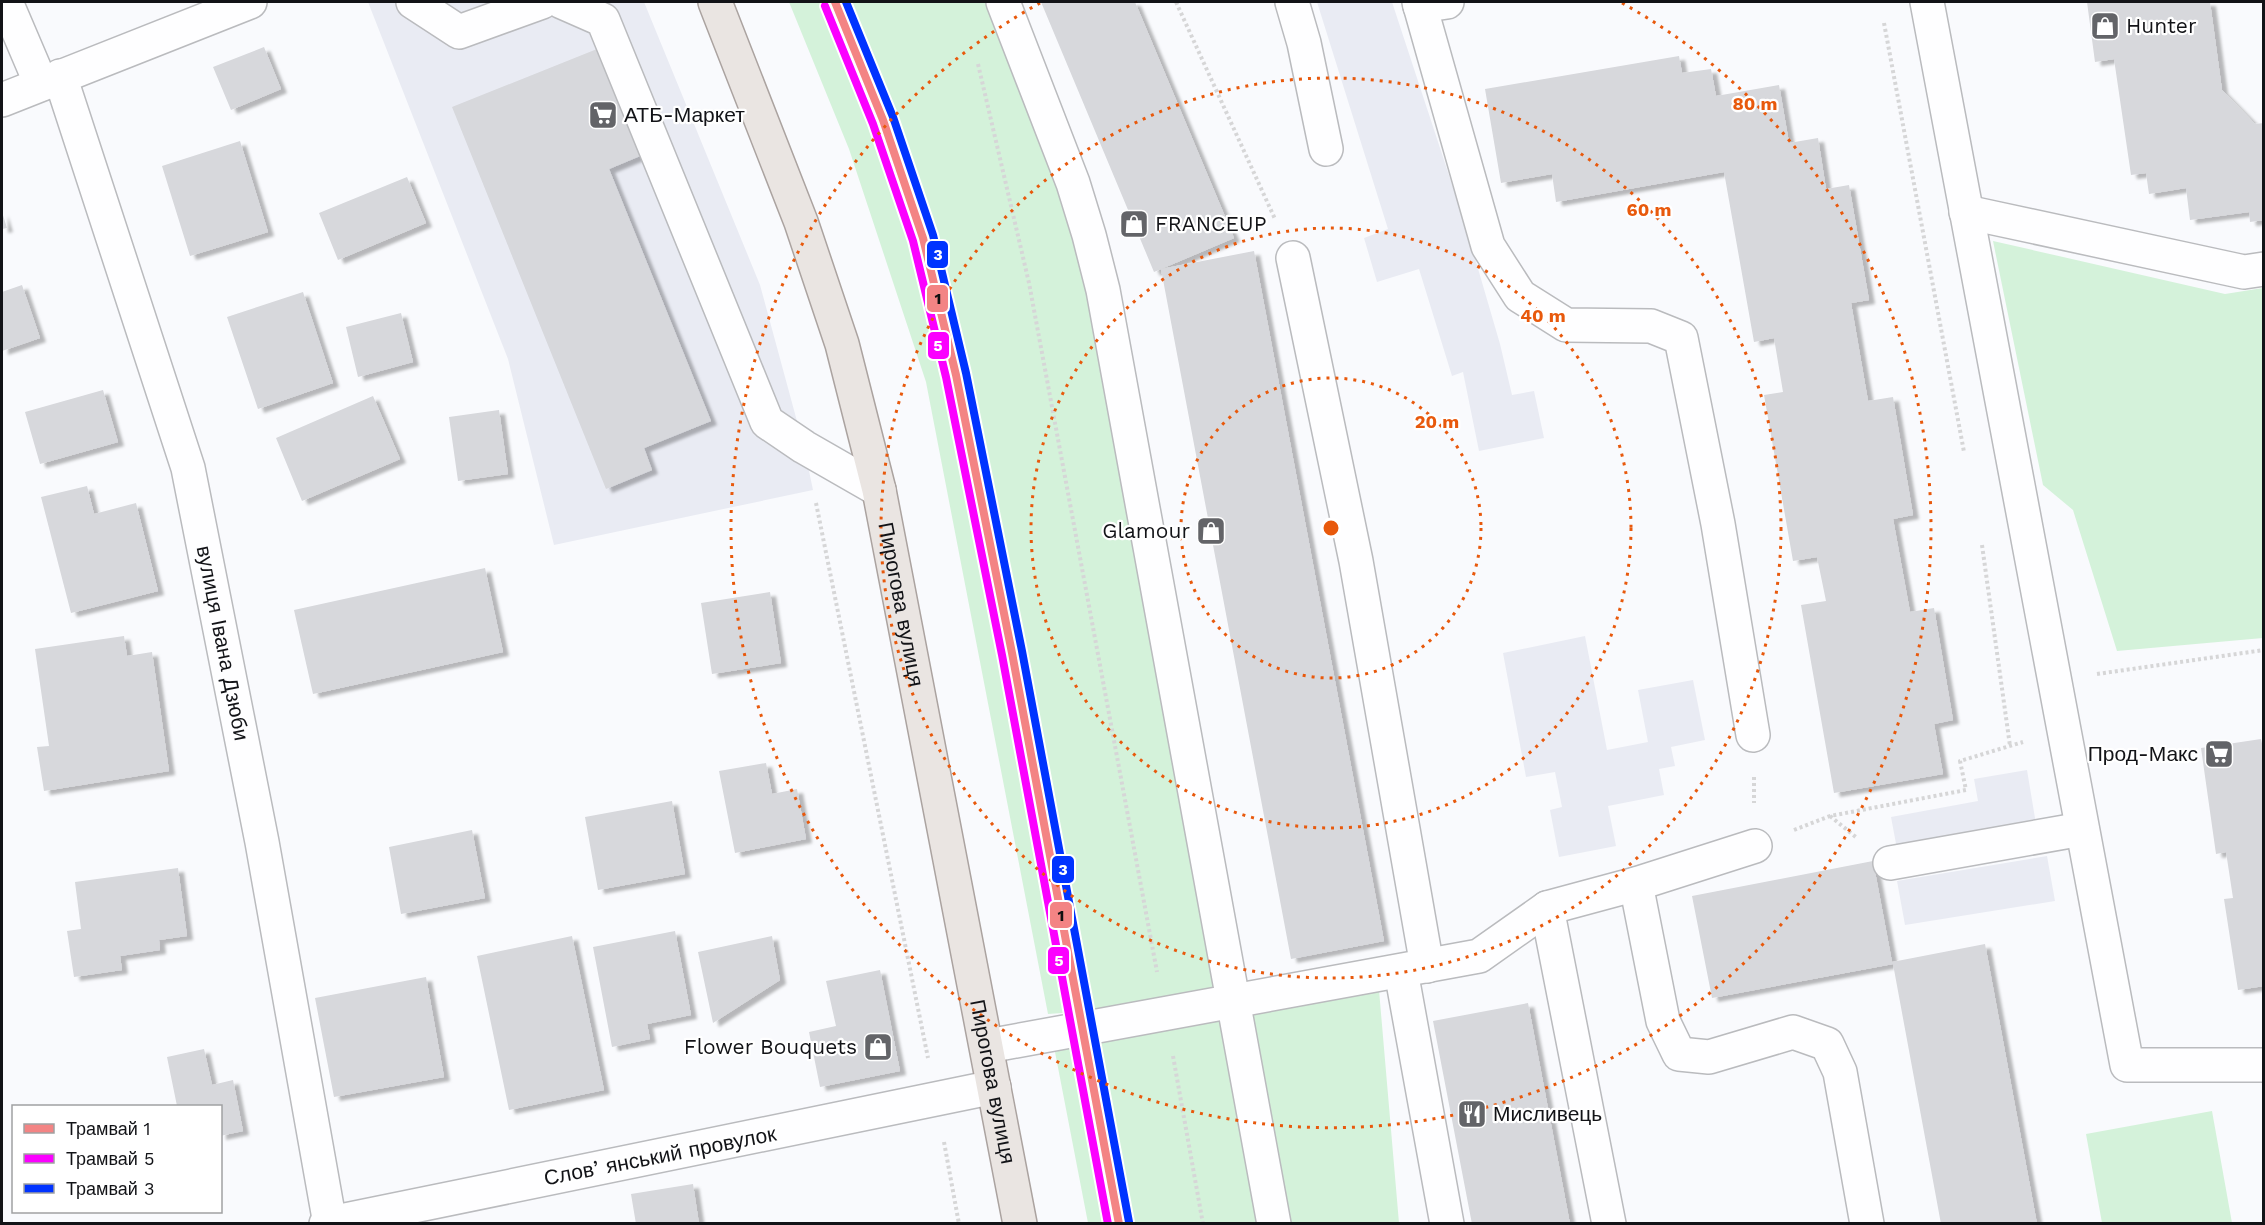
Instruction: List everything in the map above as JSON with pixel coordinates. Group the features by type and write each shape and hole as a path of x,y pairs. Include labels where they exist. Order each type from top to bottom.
{"main road":[{"name":"Пирогова вулиця","path":"715,2 801,222 842,344 879,490 988,1046 1020,1224"}],"street":[{"name":"вулиця Івана Дзюби","path":"6,2 50,80 188,468 262,842 330,1223"},
{"path":"2,100 249,2"},
{"path":"413,2 459,32 542,2"},
{"path":"562,2 603,20 767,422 804,447 879,490"},
{"path":"1003,2 1073,183 1103,290 1274,1224"},
{"path":"1292,2 1304,43 1326,150"},
{"path":"1927,2 2127,1065 2264,1065"},
{"path":"1428,3 1488,246 1520,296 1566,325 1651,326 1681,338 1718,524 1753,735"},
{"path":"1966,212 2244,272 2264,269"},
{"path":"1293,258 1356,561 1414,968 1447,1224"},
{"path":"1890,863 2082,829"},
{"path":"988,1046 1479,956 1547,908 1636,884 1755,846"},
{"path":"1636,884 1663,1021 1679,1054 1709,1057 1793,1032 1827,1044 1840,1072 1867,1224"},
{"path":"1547,908 1609,1224"},
{"name":"Словʼянський провулок","path":"326,1224 994,1087"}],"path":[{"path":"1176,2 1293,258"},
{"path":"1882,13 1965,453"},
{"path":"975,54 1029,283 1203,1224"},
{"path":"804,447 959,1224"},
{"path":"1980,535 2010,746"},
{"path":"2055,681 2264,650"},
{"path":"1753,735 1755,846 1830,816 1966,790 1960,761 2064,730"}],"shaded area":[{"path":"368,2 644,2 760,285 804,447 813,490 554,545 508,359"},
{"path":"1317,2 1392,2 1465,224 1500,344 1512,395 1534,391 1544,438 1479,451 1463,372 1452,376 1419,269 1377,282 1364,238 1388,229"},
{"path":"1585,636 1607,750 1648,742 1638,690 1693,680 1705,740 1671,747 1675,766 1659,769 1664,795 1608,806 1616,846 1559,857 1550,810 1562,807 1555,772 1526,777 1503,653"},
{"path":"2027,770 2036,824 1897,849 1891,817 1978,801 1974,779"},
{"path":"2047,856 2055,901 1905,925 1897,881"}],"green space":[{"path":"789,2 1003,2 1073,183 1103,290 1233,1000 1265,1223 1088,1223 1055,1052 1230,1001 1048,1014 926,382 849,149"},
{"path":"1993,241 2225,294 2263,288 2263,638 2117,651 2073,510 2043,485"},
{"path":"1379,990 1399,1223 1285,1223 1247,1010"},
{"path":"2212,1111 2232,1223 2102,1223 2086,1134"}],"building":[{"path":"1041,2 1135,2 1234,238 1154,272"},
{"path":"2087,2 2210,2 2222,90 2255,124 2264,123 2264,220 2250,222 2249,212 2190,220 2186,188 2149,194 2146,173 2131,175 2114,59 2095,62"},
{"path":"264,47 281,89 231,110 213,67"},
{"path":"597,49 640,156 609,169 711,421 644,448 652,470 606,489 452,107"},
{"path":"1679,56 1682,73 1711,69 1716,96 1779,85 1789,143 1818,138 1826,189 1849,185 1869,300 1851,303 1868,401 1893,397 1913,515 1893,519 1910,612 1934,608 1953,720 1934,724 1943,774 1834,793 1801,605 1826,601 1817,557 1793,561 1764,395 1783,392 1774,338 1754,342 1724,172 1556,202 1552,174 1501,183 1485,89"},
{"path":"240,141 268,232 190,256 162,166"},
{"path":"407,177 426,223 338,260 319,213"},
{"path":"2,212 7,228 2,229"},
{"path":"1254,251 1384,941 1291,959 1161,269"},
{"path":"22,285 40,338 2,351 2,292"},
{"path":"303,292 333,383 258,409 227,317"},
{"path":"401,313 413,362 358,377 346,327"},
{"path":"103,390 118,442 40,464 25,412"},
{"path":"373,396 400,459 302,501 276,438"},
{"path":"499,410 508,474 458,481 449,417"},
{"path":"87,486 94,514 136,503 158,591 71,613 41,497"},
{"path":"485,568 503,652 313,694 294,610"},
{"path":"770,592 781,663 712,674 701,603"},
{"path":"124,636 127,656 152,652 169,771 44,791 37,747 49,746 35,649"},
{"path":"2261,739 2264,753 2264,986 2238,990 2224,899 2233,898 2226,852 2216,854 2201,748"},
{"path":"766,763 772,794 797,789 806,839 735,853 719,771"},
{"path":"672,801 685,874 598,890 585,817"},
{"path":"472,830 485,898 401,914 389,847"},
{"path":"1873,861 1892,962 1985,944 2037,1224 1941,1224 1893,964 1712,998 1692,896"},
{"path":"178,868 187,936 159,940 160,950 120,956 122,970 74,977 67,931 81,929 75,882"},
{"path":"675,931 691,1015 647,1024 650,1039 612,1047 593,947"},
{"path":"572,936 604,1090 509,1110 477,956"},
{"path":"772,936 780,980 713,1023 698,952"},
{"path":"880,970 900,1071 820,1087 809,1032 836,1026 826,981"},
{"path":"426,977 444,1077 334,1097 315,998"},
{"path":"1528,1003 1570,1224 1472,1224 1433,1021"},
{"path":"204,1049 212,1085 233,1080 243,1131 222,1136 222,1105 177,1105 167,1057"},
{"path":"693,1184 699,1224 636,1224 631,1194"}],"tram line":[{"name":"1","path":"835,2 883,120 923,238 956,375 1012,653 1119,1224"},
{"name":"3","path":"846,2 893,117 933,235 966,373 1022,651 1129,1222"},
{"name":"5","path":"825,6 873,124 913,241 946,377 1002,655 1108,1224"}],"place":[{"name":"Hunter","path":"2105,26"},
{"name":"АТБ-Маркет","path":"603,115"},
{"name":"FRANCEUP","path":"1134,224"},
{"name":"Glamour","path":"1211,531"},
{"name":"Прод-Макс","path":"2219,754"},
{"name":"Flower Bouquets","path":"878,1047"},
{"name":"Мисливець","path":"1472,1114"}]}
